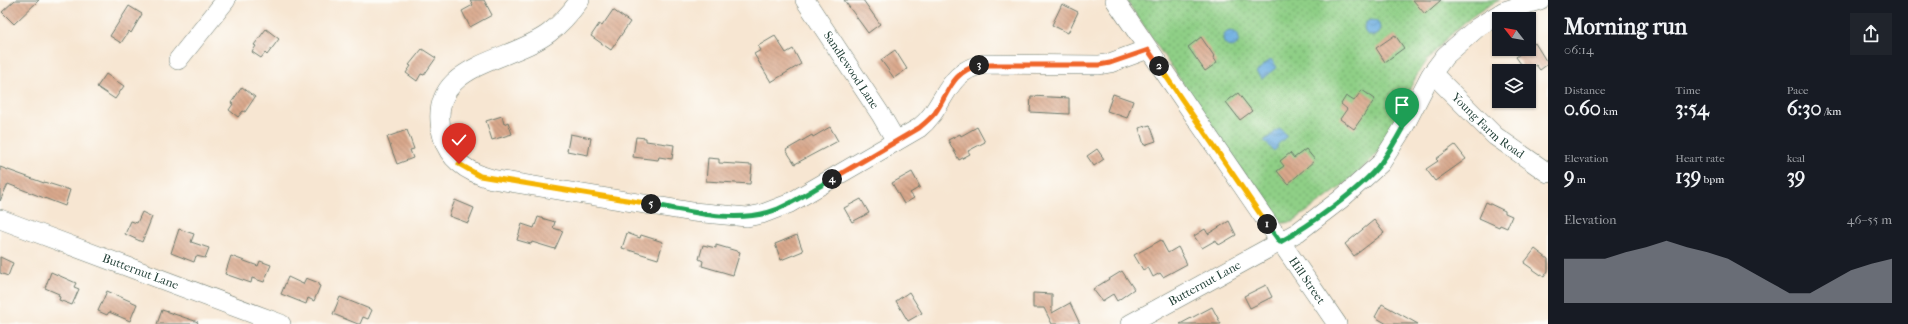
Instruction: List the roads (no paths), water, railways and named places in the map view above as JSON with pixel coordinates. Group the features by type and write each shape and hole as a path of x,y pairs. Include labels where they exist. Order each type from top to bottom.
{"street":[{"path":"178,60 226,0"},
{"path":"580,0 570,14 548,34 520,48 471,68 460,75 452,85 441,108 439,120 444,143 450,154 459,164 480,176 693,212 747,216 762,214 788,204 929,120 936,112 949,85 955,78 977,65 1099,65 1110,63 1148,50"},
{"name":"Sandlewood Lane","path":"805,0 881,115 896,141"},
{"name":"Hill Street","path":"1115,0 1337,324"},
{"name":"Butternut Lane","path":"1130,324 1298,232 1341,199 1381,164 1432,73 1445,56 1478,27 1504,11 1540,0"},
{"name":"Young Farm Road","path":"1432,73 1495,136 1548,173"},
{"name":"Butternut Lane","path":"0,219 281,324"}],"water":[{"path":"1372,20 1379,25 1380,28 1375,35 1372,36 1365,31 1364,28 1369,21"},
{"path":"1231,31 1237,33 1239,39 1237,45 1231,47 1225,45 1223,39 1225,33"},
{"path":"1271,59 1277,67 1262,79 1256,72"},
{"path":"1280,128 1287,136 1277,145 1278,147 1274,151 1264,141"}]}
